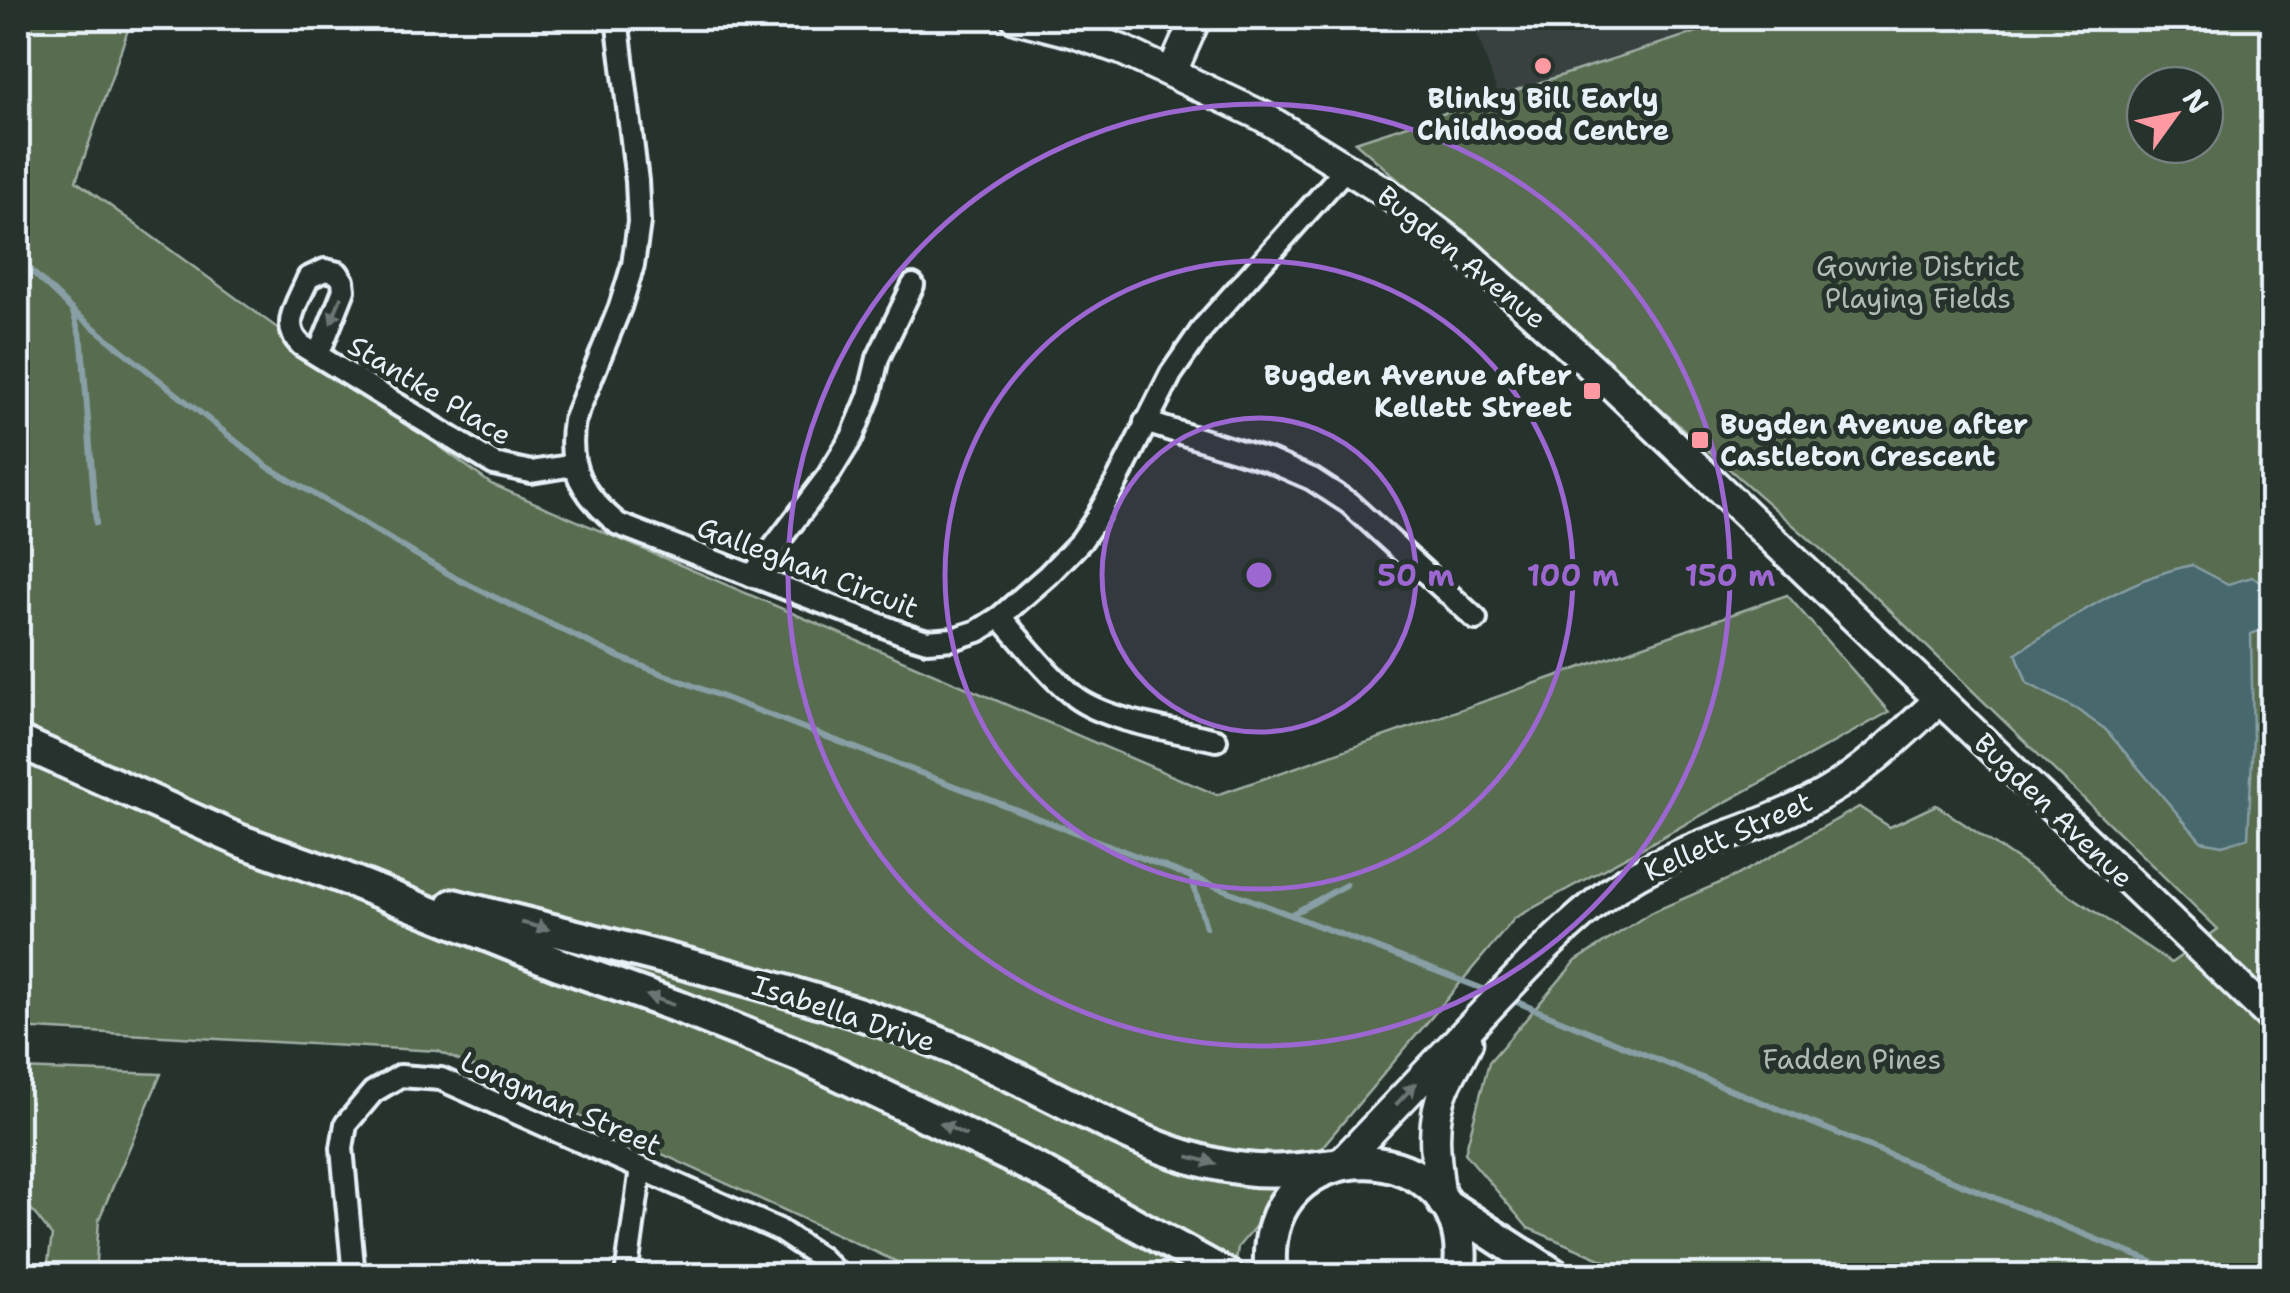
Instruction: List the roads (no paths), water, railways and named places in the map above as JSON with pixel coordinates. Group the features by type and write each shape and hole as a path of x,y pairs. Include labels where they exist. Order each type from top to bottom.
{"main road":[{"name":"Isabella Drive","path":"18,741 241,841 801,1056 1040,1171 1229,1276"},
{"name":"Isabella Drive","path":"339,876 711,971 890,1024 992,1066 1174,1153 1245,1169 1275,1171 1370,1161 1388,1164 1420,1178 1442,1201"},
{"path":"1270,1276 1270,1239 1282,1207 1305,1181 1338,1165"},
{"path":"1442,1201 1458,1236 1458,1276"},
{"path":"1442,1201 1556,1276"}],"street":[{"path":"574,465 574,422 620,307 633,265 639,222 617,18"},
{"name":"Bugden Avenue","path":"1016,18 1122,50 1262,116 1388,194 1466,253 1605,379 2272,1018"},
{"path":"1172,72 1196,18"},
{"name":"Galleghan Circuit","path":"574,465 594,504 618,524 904,634 927,640 952,639 978,631 1048,575 1081,540 1116,483 1171,374 1204,328 1347,167"},
{"path":"752,576 828,476 852,437 870,396 878,358 913,285"},
{"name":"Stantke Place","path":"318,355 494,464 531,472 574,465"},
{"path":"1145,422 1270,461 1312,479 1349,502 1476,619"},
{"path":"1000,617 1078,699 1110,715 1216,740"},
{"name":"Kellett Street","path":"1338,1165 1521,972 1615,889 1679,854 1769,820 1828,791 1886,749 1939,700"},
{"name":"Kellett Street","path":"1442,1201 1434,1147 1436,1117 1444,1089 1479,1018"},
{"name":"Longman Street","path":"354,1276 342,1148 346,1124 373,1092 400,1076 441,1079 779,1230 821,1258 839,1276"},
{"path":"626,1276 641,1168"}],"water":[{"path":"2192,565 2228,584 2252,577 2272,586 2272,612 2264,610 2267,628 2251,634 2253,738 2248,838 2222,845 2201,841 2105,729 2027,683 2016,653 2123,589"}],"waterway":[{"path":"18,258 73,311 268,467 459,580 621,658 1491,992"},
{"path":"73,312 82,343 96,523"},
{"path":"1191,876 1206,927"},
{"path":"1292,914 1346,885"},
{"path":"1507,998 2186,1276"}],"place":[{"name":"Blinky Bill Early Childhood Centre","path":"1543,66"},
{"name":"Bugden Avenue after Kellett Street","path":"1592,391"},
{"name":"Bugden Avenue after Castleton Crescent","path":"1700,440"}],"park label":[{"name":"Gowrie District Playing Fields","path":"1918,282"},
{"name":"Fadden Pines","path":"1852,1059"}]}
